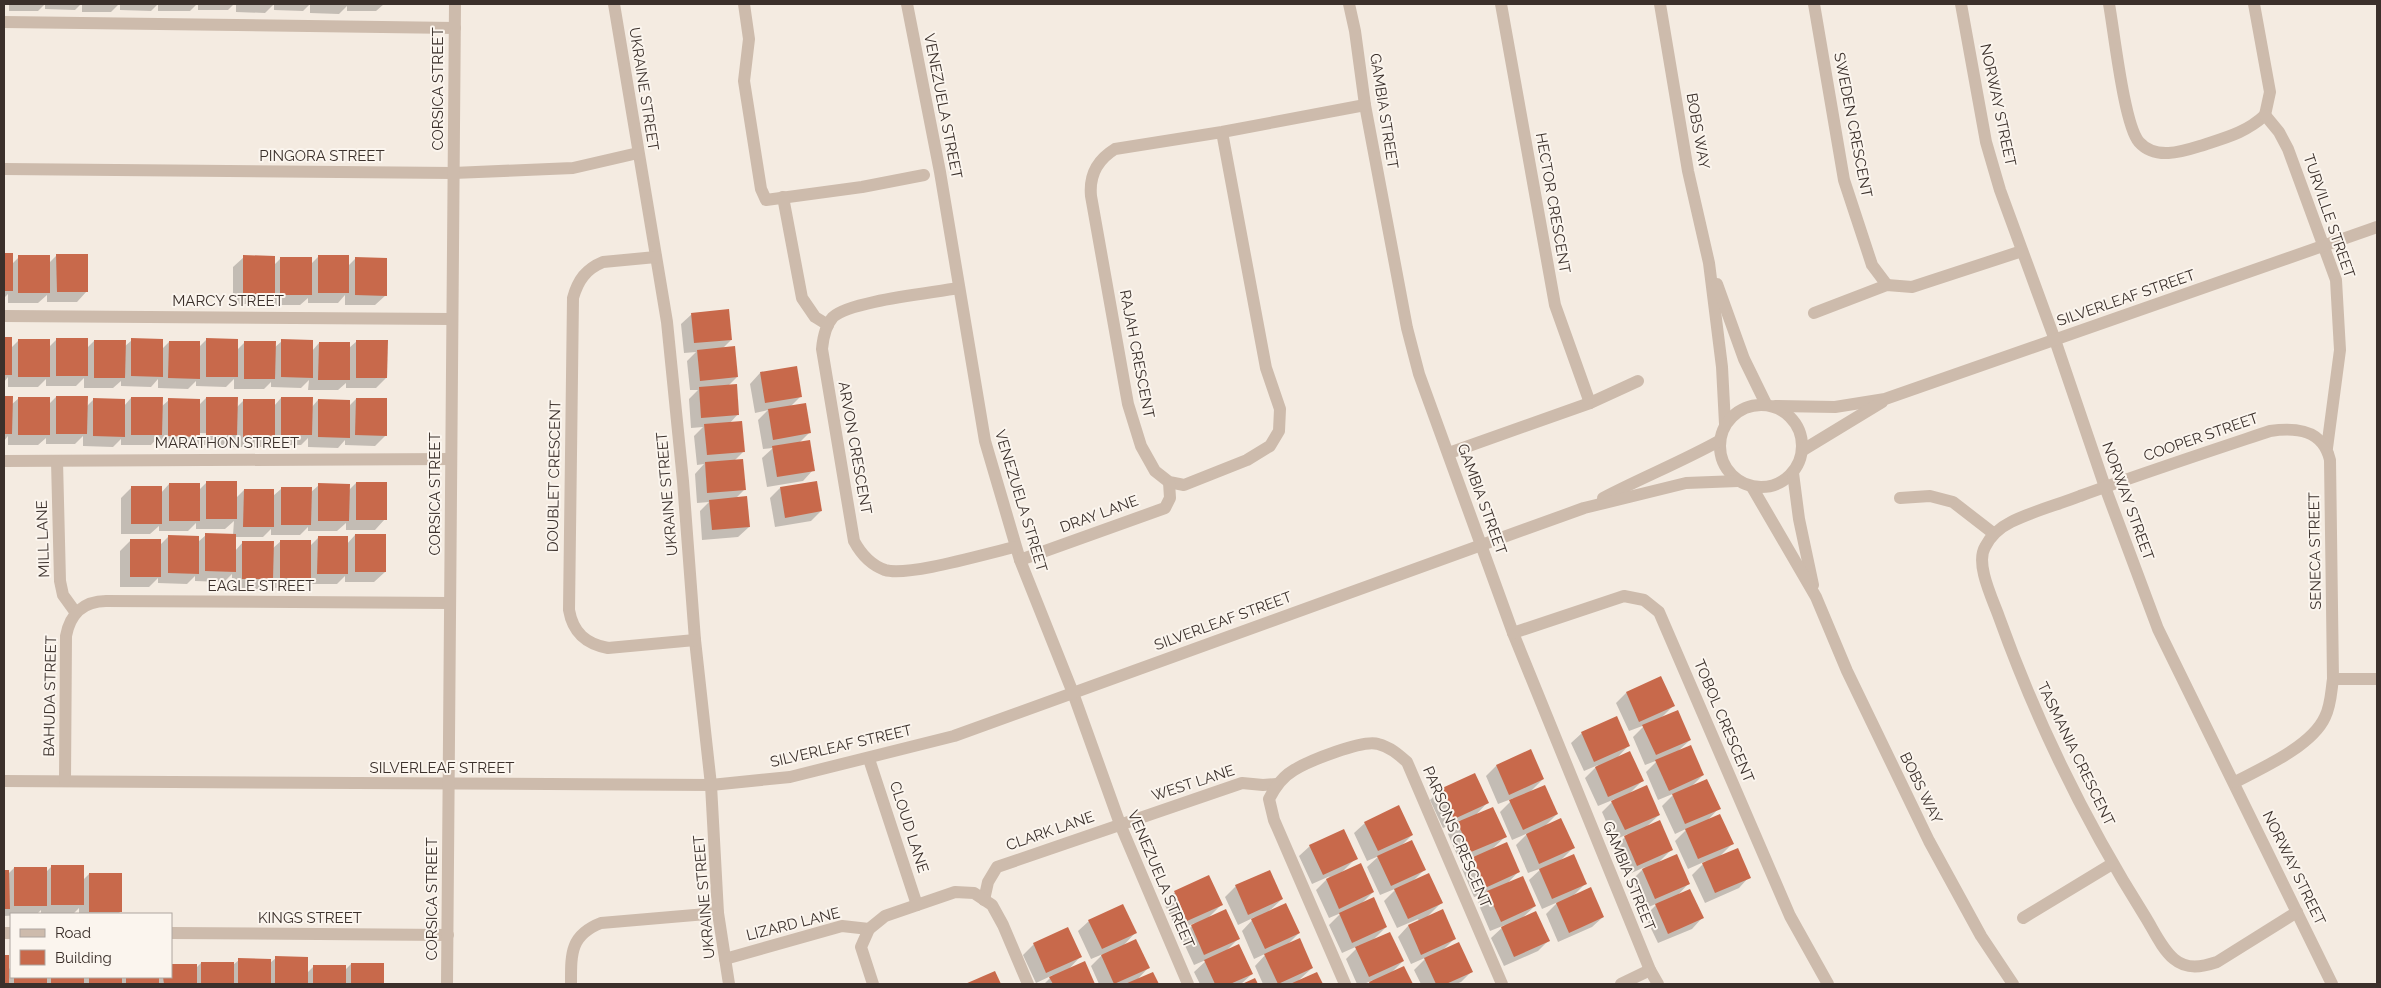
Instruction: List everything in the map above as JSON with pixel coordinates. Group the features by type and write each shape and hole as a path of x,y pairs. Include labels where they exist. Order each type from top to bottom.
{"street":[{"name":"CORSICA STREET","path":"447,984 455,4"},
{"name":"UKRAINE STREET","path":"614,4 667,322 695,640 711,785 718,913 729,984"},
{"path":"744,4 749,39 744,81 761,189 766,200 862,186 924,174"},
{"name":"VENEZUELA STREET","path":"907,4 940,172 985,442 1015,547 1073,693 1120,824 1188,984"},
{"name":"GAMBIA STREET","path":"1349,4 1355,31 1365,105 1407,328 1433,416 1482,543 1513,633 1650,970 1658,984"},
{"name":"HECTOR CRESCENT","path":"1502,4 1555,306 1590,402"},
{"name":"BOBS WAY","path":"1660,4 1688,171 1709,263 1722,367 1725,424"},
{"name":"SWEDEN CRESCENT","path":"1814,4 1844,180 1872,265 1887,285"},
{"name":"NORWAY STREET","path":"1962,4 1986,142 2022,251 2055,340 2105,487 2158,629 2235,782 2332,984"},
{"path":"2109,4 2130,125 2140,143 2160,154 2181,152 2240,133 2253,126 2265,115 2270,92 2254,4"},
{"path":"4,22 455,28"},
{"name":"RAJAH CRESCENT","path":"1169,482 1154,471 1140,446 1128,404 1090,182 1100,161 1105,155 1115,149 1222,132 1365,105"},
{"name":"TURVILLE STREET","path":"2265,115 2280,132 2288,149 2336,280 2340,350 2327,448"},
{"path":"1169,482 1184,485 1247,460 1270,446 1279,431 1280,409 1266,368 1222,132"},
{"name":"PINGORA STREET","path":"4,170 453,173 573,168 638,152"},
{"path":"784,197 802,298 815,317 828,326 833,317 853,307 958,288"},
{"name":"SILVERLEAF STREET","path":"1885,400 2377,227"},
{"path":"1814,312 1887,285 1912,287 2022,251"},
{"name":"DOUBLET CRESCENT","path":"656,257 603,262 595,265 581,278 573,298 570,610 574,628 580,636 598,646 608,648 695,640"},
{"name":"BOBS WAY","path":"1709,263 1744,359 1771,405"},
{"name":"MARCY STREET","path":"4,316 452,319"},
{"name":"ARVON CRESCENT","path":"828,326 823,335 822,349 854,541 860,551 871,563 886,570 908,571 1015,547"},
{"path":"1448,453 1590,402 1638,381"},
{"path":"1771,405 1789,415 1799,428 1803,450 1800,462 1793,474 1781,483 1767,488 1752,487 1738,481 1723,463 1720,441 1725,424 1736,412 1750,406 1771,405 1835,407 1885,400"},
{"path":"1803,450 1885,400"},
{"name":"COOPER STREET","path":"2105,487 2270,431 2289,428 2308,433 2320,439 2327,448"},
{"name":"SILVERLEAF STREET","path":"1584,508 1647,476 1679,463 1720,441"},
{"name":"SENECA STREET","path":"2235,782 2291,751 2313,733 2324,719 2330,705 2333,679 2330,460 2327,448"},
{"name":"MARATHON STREET","path":"4,461 451,459"},
{"name":"MILL LANE","path":"57,460 60,581 63,595 76,613"},
{"name":"BOBS WAY","path":"1793,474 1799,519 1816,597"},
{"name":"SILVERLEAF STREET","path":"4,781 711,785 790,777 869,759 954,736 1482,543 1584,508 1686,483 1738,481"},
{"name":"DRAY LANE","path":"1020,560 1164,508 1170,498 1169,482"},
{"name":"BOBS WAY","path":"1752,487 1816,597 1852,680 1929,841 1981,936 2013,984"},
{"path":"1900,498 1930,496 1953,502 1993,533 2010,522 2105,487"},
{"name":"TASMANIA CRESCENT","path":"1993,533 1983,549 1983,574 2021,678 2044,730 2112,864 2174,959 2187,966 2203,967 2217,962 2297,912"},
{"name":"TOBOL CRESCENT","path":"1513,633 1624,596 1644,600 1659,612 1787,909 1828,984"},
{"name":"EAGLE STREET","path":"76,613 89,603 98,601 450,603"},
{"name":"BAHUDA STREET","path":"65,781 66,636 71,620 76,613"},
{"path":"2333,679 2377,679"},
{"name":"PARSONS CRESCENT","path":"1278,784 1294,770 1354,745 1376,743 1394,750 1408,762 1502,984"},
{"name":"CLOUD LANE","path":"869,759 918,905"},
{"name":"WEST LANE","path":"1120,824 1242,783 1278,784"},
{"path":"1278,784 1269,799 1274,820 1345,984"},
{"name":"CLARK LANE","path":"984,900 988,882 997,866 1120,824"},
{"path":"2023,918 2112,864"},
{"path":"873,984 861,947 869,929 885,916 955,892 974,893 992,905 1003,925 1028,984"},
{"path":"571,984 575,943 589,927 601,923 718,913"},
{"name":"LIZARD LANE","path":"725,959 842,926 869,929"},
{"name":"KINGS STREET","path":"172,933 448,935"},
{"path":"1621,984 1650,970"}],"building":[{"path":"4,253 13,253 13,291 4,291"},
{"path":"56,254 88,254 88,292 57,292"},
{"path":"18,255 50,255 50,293 18,293"},
{"path":"243,255 275,256 275,294 243,294"},
{"path":"318,255 349,255 349,293 318,293"},
{"path":"280,257 312,257 312,295 280,295"},
{"path":"355,257 387,258 387,296 355,295"},
{"path":"729,309 732,340 694,343 691,313"},
{"path":"4,337 12,337 12,375 4,375"},
{"path":"56,338 88,338 88,376 56,376"},
{"path":"131,338 163,339 163,377 131,376"},
{"path":"206,338 238,339 238,377 206,377"},
{"path":"18,339 50,339 50,377 18,377"},
{"path":"281,339 313,340 313,378 281,377"},
{"path":"94,340 126,340 125,378 94,378"},
{"path":"356,340 388,340 387,378 356,378"},
{"path":"169,341 200,341 200,379 168,378"},
{"path":"244,341 276,341 275,379 244,379"},
{"path":"319,342 350,342 350,380 318,380"},
{"path":"735,346 738,377 700,381 697,350"},
{"path":"797,366 802,397 765,403 760,372"},
{"path":"737,384 739,415 701,418 699,387"},
{"path":"4,396 13,396 12,434 4,434"},
{"path":"56,396 88,396 87,434 56,434"},
{"path":"18,397 50,397 50,435 18,435"},
{"path":"131,397 163,397 162,435 131,435"},
{"path":"206,397 238,397 237,435 206,435"},
{"path":"281,397 313,397 312,435 281,435"},
{"path":"93,398 125,399 125,437 93,436"},
{"path":"168,398 200,399 200,437 168,436"},
{"path":"356,398 387,398 387,436 355,435"},
{"path":"243,399 275,399 275,437 243,437"},
{"path":"318,399 350,400 350,438 318,437"},
{"path":"806,403 811,433 773,440 768,409"},
{"path":"742,421 745,452 707,455 704,424"},
{"path":"810,440 815,471 777,477 772,446"},
{"path":"743,459 746,490 707,493 705,462"},
{"path":"206,481 237,481 237,519 206,519"},
{"path":"817,481 822,511 785,518 780,487"},
{"path":"356,482 387,482 387,520 356,520"},
{"path":"169,483 200,483 200,521 169,521"},
{"path":"318,483 350,484 349,521 318,521"},
{"path":"131,486 162,486 162,524 131,524"},
{"path":"281,487 312,487 311,525 281,525"},
{"path":"244,489 274,489 274,527 243,527"},
{"path":"747,496 750,527 712,530 709,500"},
{"path":"205,533 236,534 236,572 205,571"},
{"path":"355,534 386,534 386,572 355,572"},
{"path":"168,535 199,536 199,574 168,573"},
{"path":"318,536 348,536 348,574 317,574"},
{"path":"130,539 161,539 161,577 130,577"},
{"path":"280,540 311,540 311,578 280,578"},
{"path":"242,541 274,541 273,579 242,579"},
{"path":"1661,676 1675,706 1639,722 1626,692"},
{"path":"1678,710 1691,740 1656,755 1642,725"},
{"path":"1617,716 1630,746 1594,762 1581,732"},
{"path":"1691,745 1704,775 1669,791 1655,760"},
{"path":"1531,749 1544,779 1509,795 1496,765"},
{"path":"1630,751 1644,781 1608,797 1595,767"},
{"path":"1475,773 1489,803 1454,819 1440,789"},
{"path":"1707,779 1721,809 1685,824 1672,794"},
{"path":"1545,785 1558,814 1523,830 1509,800"},
{"path":"1647,785 1660,815 1625,830 1611,801"},
{"path":"1399,805 1413,835 1378,851 1364,822"},
{"path":"1493,807 1507,837 1471,852 1457,822"},
{"path":"1720,814 1734,844 1698,859 1685,829"},
{"path":"1561,818 1575,848 1539,864 1526,834"},
{"path":"1660,820 1673,850 1637,866 1624,836"},
{"path":"1344,829 1358,859 1323,875 1309,845"},
{"path":"1412,840 1426,870 1391,886 1377,856"},
{"path":"1507,842 1520,872 1485,888 1471,858"},
{"path":"1738,848 1751,878 1715,893 1702,863"},
{"path":"1574,854 1587,884 1552,899 1539,869"},
{"path":"1677,854 1690,884 1655,899 1642,869"},
{"path":"1361,863 1374,892 1339,909 1326,879"},
{"path":"51,865 84,865 84,905 51,905"},
{"path":"14,867 47,867 47,906 14,906"},
{"path":"4,870 9,870 10,909 4,909"},
{"path":"1270,870 1283,899 1248,915 1235,885"},
{"path":"89,873 122,873 122,912 89,912"},
{"path":"1429,873 1443,903 1408,919 1394,889"},
{"path":"1209,875 1223,905 1187,921 1174,891"},
{"path":"1523,876 1536,906 1501,922 1487,891"},
{"path":"1591,887 1604,917 1569,933 1556,903"},
{"path":"1690,889 1704,918 1668,934 1655,904"},
{"path":"1374,897 1387,927 1352,943 1339,913"},
{"path":"1286,903 1300,933 1265,949 1251,919"},
{"path":"1123,904 1137,933 1102,949 1088,920"},
{"path":"1226,909 1240,939 1204,955 1191,925"},
{"path":"1443,909 1456,939 1421,955 1408,925"},
{"path":"1536,911 1550,941 1514,957 1501,927"},
{"path":"1068,927 1082,957 1046,973 1033,943"},
{"path":"1390,932 1404,961 1369,977 1355,947"},
{"path":"1300,938 1313,968 1278,984 1264,954"},
{"path":"1136,939 1150,968 1114,984 1101,955"},
{"path":"1459,942 1473,972 1446,984 1436,984 1424,958"},
{"path":"1239,944 1253,974 1230,984 1215,984 1204,960"},
{"path":"4,955 9,955 9,984 4,984"},
{"path":"275,956 308,957 308,984 275,984"},
{"path":"238,958 271,959 271,984 238,984"},
{"path":"1085,961 1095,984 1053,984 1049,977"},
{"path":"201,962 234,962 234,984 201,984"},
{"path":"351,963 384,963 384,984 351,984"},
{"path":"172,964 197,964 197,984 164,984 163,978 172,978"},
{"path":"313,965 346,965 346,984 313,984"},
{"path":"1404,966 1413,984 1370,984 1369,982"},
{"path":"995,971 1001,984 965,984"},
{"path":"1153,972 1159,984 1125,984"},
{"path":"1317,972 1323,984 1290,984"},
{"path":"14,978 47,978 47,984 14,984"},
{"path":"51,978 84,978 84,984 51,984"},
{"path":"89,978 122,978 122,984 89,984"},
{"path":"126,978 159,978 159,984 126,984"},
{"path":"1255,978 1258,984 1242,984"}]}
